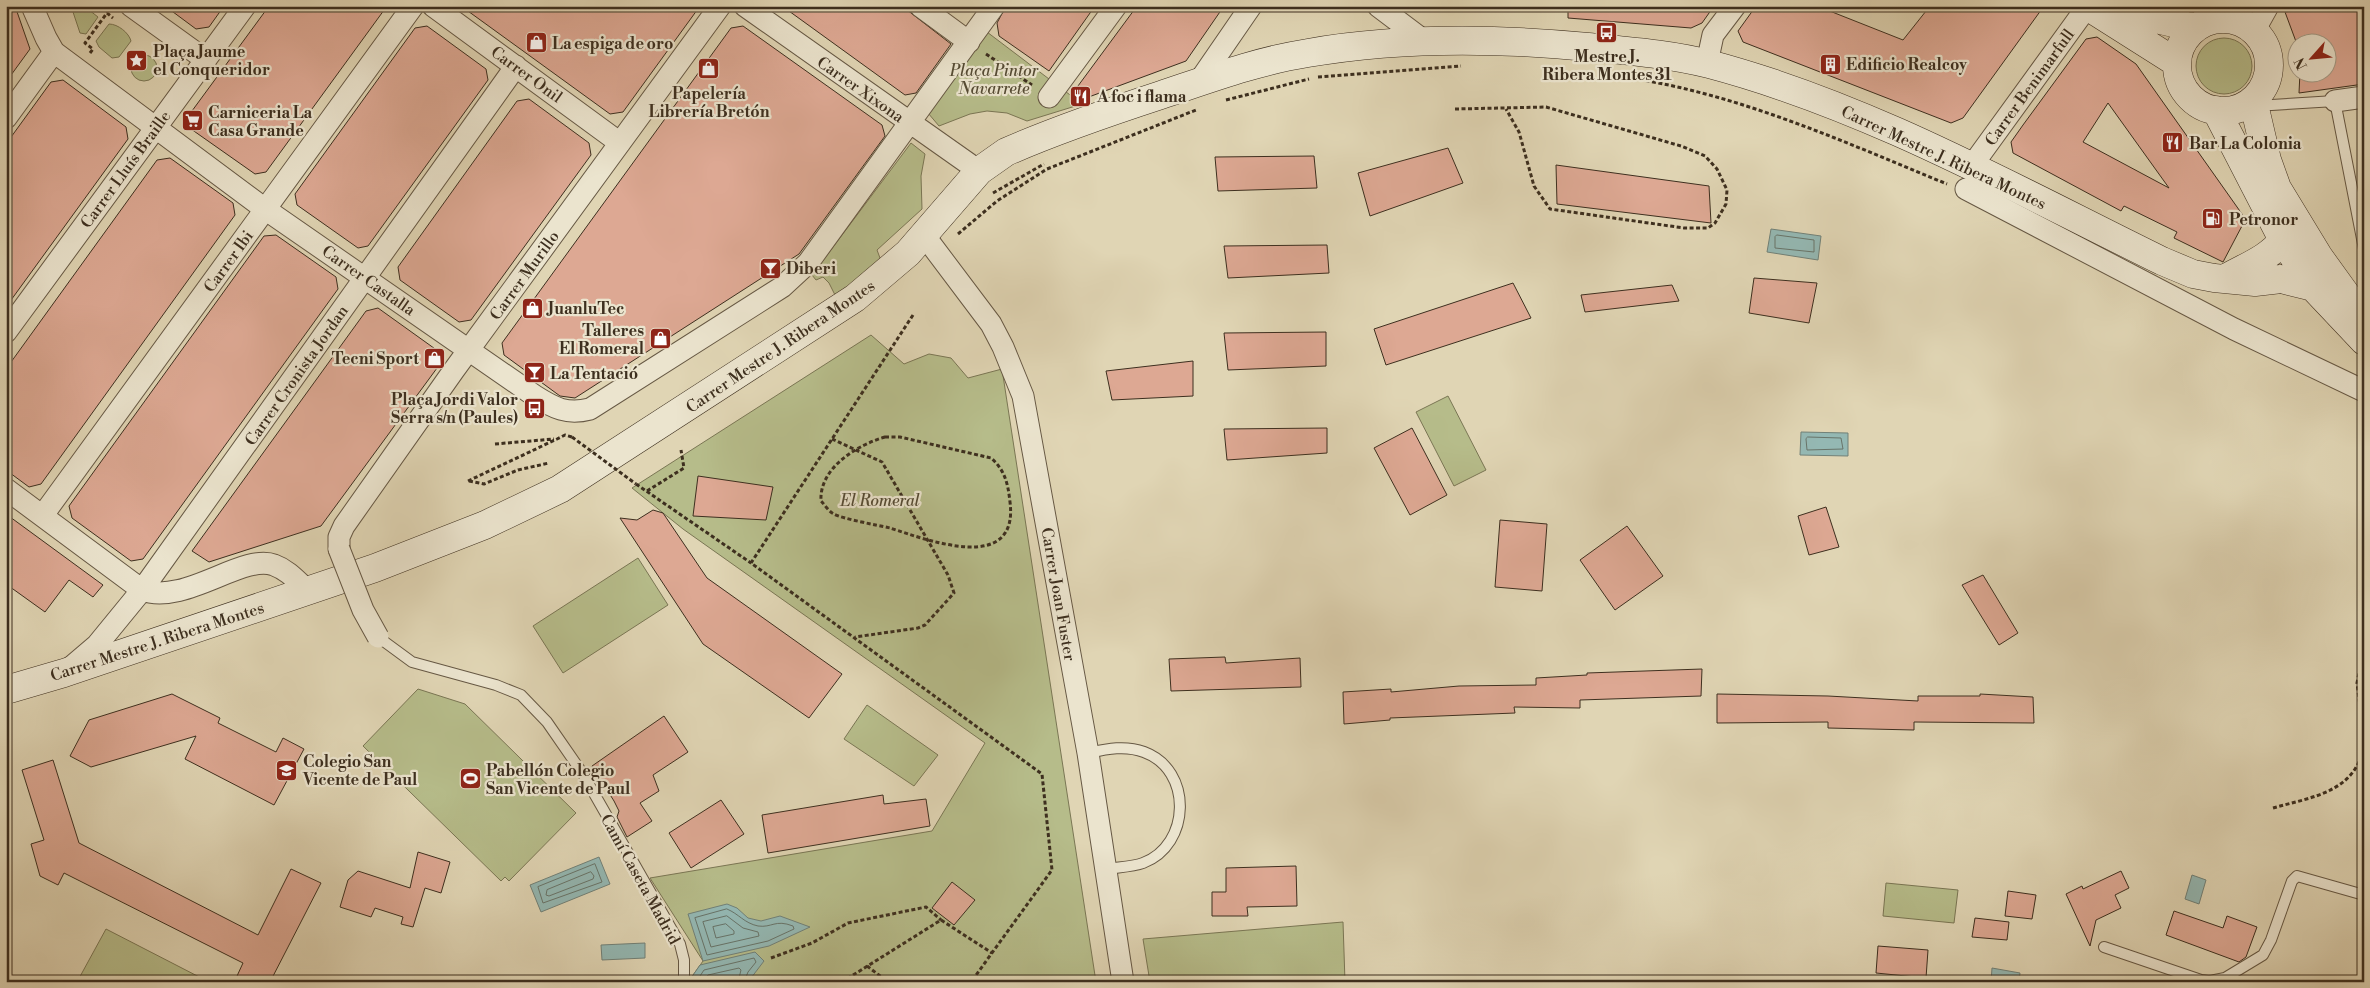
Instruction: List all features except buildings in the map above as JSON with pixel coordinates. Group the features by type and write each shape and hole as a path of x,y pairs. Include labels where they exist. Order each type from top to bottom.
{"street":[{"path":"32,6 54,52 155,128"},
{"name":"Carrer Lluís Braille","path":"6,332 245,6"},
{"name":"Carrer Ibi","path":"43,516 414,6"},
{"name":"Carrer Onil","path":"434,6 620,143"},
{"name":"Carrer Murillo","path":"338,549 339,537 344,526 720,6"},
{"name":"Carrer Xixona","path":"745,6 979,171"},
{"path":"920,6 969,42"},
{"path":"910,124 994,6"},
{"path":"1048,97 1116,6"},
{"path":"1200,95 1251,6"},
{"path":"1378,6 1424,40"},
{"path":"1707,63 1713,36 1735,6"},
{"path":"2087,6 2177,63"},
{"name":"Carrer Benimarfull","path":"1968,178 2087,6"},
{"path":"2124,6 2139,15 2195,28"},
{"path":"2254,31 2268,6"},
{"path":"124,11 206,60"},
{"path":"2234,13 2254,31 2265,46 2269,65 2265,84 2254,103 2236,109 2216,110 2202,106 2190,97 2179,78 2177,63 2182,43 2195,28 2207,21 2234,13"},
{"name":"Carrer Mestre J. Ribera Montes","path":"6,690 64,673 308,591 447,540 524,507 560,489 855,298 884,275 930,244 979,171 1006,152 1025,144 1200,95 1262,62 1307,53 1424,40 1537,42 1645,53 1707,63 1836,107 1918,142 1968,178 2193,274 2255,282 2281,279 2313,286"},
{"path":"6,118 54,52"},
{"name":"Carrer Cronista Jordan","path":"64,673 97,645 142,590 516,66"},
{"path":"2335,102 2364,97"},
{"path":"2254,103 2267,160 2277,188 2319,257 2363,322"},
{"path":"2216,110 2283,240 2313,286 2363,322"},
{"name":"Carrer Castalla","path":"155,128 265,209 553,408 573,412 590,409 782,287 808,263 910,124"},
{"path":"1968,178 2234,329 2364,391"},
{"path":"2226,278 2258,262 2275,250 2283,240"},
{"name":"Carrer Joan Fuster","path":"930,244 991,324 1004,347 1023,396 1088,753 1123,982"},
{"path":"6,489 142,590 154,594 170,593 262,562 286,571 308,591"},
{"name":"Camí Caseta Madrid","path":"338,549 363,610 378,637"}],"lane":[{"path":"2254,103 2335,102 2364,249"},
{"name":"Camí Caseta Madrid","path":"378,637 412,662 496,685 521,695 547,722 583,774 680,944 684,960 684,982"},
{"path":"1088,753 1125,748 1145,752 1162,763 1174,779 1180,798 1180,818 1173,836 1161,852 1144,862 1106,869"},
{"path":"2104,947 2189,977 2218,981 2232,975 2262,955 2271,940 2292,881 2297,876 2364,895"}],"path":[{"path":"77,69 92,49 85,43 107,14 114,19 124,11"},
{"path":"969,42 1048,97"},
{"path":"1220,102 1314,78 1391,70 1468,66"},
{"path":"1598,74 1701,93 1793,122 1951,185 1968,178"},
{"path":"930,244 1047,168 1200,95"},
{"path":"1455,109 1546,107 1681,146 1704,156 1717,168 1727,190 1726,204 1715,223 1708,228 1684,228 1550,209 1534,186 1520,132 1506,109"},
{"path":"986,200 992,193 1045,163"},
{"path":"751,562 913,315"},
{"path":"549,463 518,470 484,484 468,481 557,439 565,436 572,437 636,484 751,562 1042,774 1052,870 971,982"},
{"path":"885,437 900,437 991,458 1001,466 1007,480 1010,523 1002,538 988,545 973,547 928,540 869,522 834,514 821,501 820,488 844,456 855,450 885,437"},
{"path":"495,444 557,439"},
{"path":"832,439 882,462 948,575 954,593 925,625 918,628 854,638"},
{"path":"647,491 684,468 681,450"},
{"path":"614,480 631,470"},
{"path":"2364,648 2357,683 2364,738"},
{"path":"2273,808 2327,793 2342,784 2360,762 2364,743"},
{"path":"771,958 812,943 848,923 926,907 941,920 992,953"},
{"path":"842,982 941,920"},
{"path":"867,966 888,982"}],"green space":[{"path":"71,6 84,6 98,17 86,34 80,33"},
{"path":"109,24 123,30 131,41 119,57 112,58 99,47 96,41"},
{"name":"Plaça Pintor Navarrete","path":"987,32 1082,104 1027,121 1007,113 987,111 970,114 939,126 928,113"},
{"path":"2224,38 2235,40 2244,46 2250,55 2252,66 2250,77 2244,86 2235,92 2224,94 2213,92 2204,86 2198,77 2196,66 2198,55 2204,46 2213,40"},
{"path":"144,55 153,59 157,68 153,77 144,81 135,77 131,68 135,59"},
{"path":"911,143 925,154 921,176 922,209 877,250 880,258 878,264 836,297 829,283 823,277 816,280 812,275"},
{"name":"El Romeral","path":"871,335 904,364 929,354 951,358 968,378 1002,369 1096,982 692,982 691,978 703,961 650,878 932,831 985,743 683,529 632,488"},
{"path":"1448,396 1486,470 1454,486 1416,412"},
{"path":"638,558 668,605 563,673 533,626"},
{"name":"Pabellón Colegio San Vicente de Paul","path":"418,689 465,704 576,813 509,881 505,877 501,881 363,746"},
{"path":"867,705 938,755 914,786 844,739"},
{"path":"1886,883 1958,890 1954,923 1883,916"},
{"path":"1343,922 1345,982 1150,982 1143,939"},
{"path":"106,929 209,982 77,982"}],"water":[{"path":"1771,229 1821,236 1818,260 1767,252"},
{"path":"1801,432 1848,433 1848,456 1800,455"},
{"path":"599,857 610,884 541,912 530,885"},
{"path":"2192,875 2206,880 2199,904 2185,899"},
{"path":"727,904 737,908 748,918 761,921 780,916 810,927 769,946 703,961 688,914"},
{"path":"645,943 645,958 602,960 601,945"},
{"path":"755,952 764,961 748,982 692,982 691,978 700,965"},
{"path":"1992,968 2020,973 2019,982 1991,982"}],"place":[{"name":"Mestre J. Ribera Montes 31","path":"1607,32"},
{"name":"La espiga de oro","path":"536,43"},
{"name":"Plaça Jaume el Conqueridor","path":"137,60"},
{"name":"Edificio Realcoy","path":"1830,64"},
{"name":"Papelería Librería Bretón","path":"709,69"},
{"name":"A foc i flama","path":"1081,96"},
{"name":"Carniceria La Casa Grande","path":"192,121"},
{"name":"Bar La Colonia","path":"2173,143"},
{"name":"Petronor","path":"2213,219"},
{"name":"Diberi","path":"770,268"},
{"name":"JuanluTec","path":"532,308"},
{"name":"Talleres El Romeral","path":"660,339"},
{"name":"Tecni Sport","path":"435,358"},
{"name":"La Tentació","path":"534,373"},
{"name":"Plaça Jordi Valor Serra s/n (Paules)","path":"534,408"},
{"name":"Colegio San Vicente de Paul","path":"287,770"},
{"name":"Pabellón Colegio San Vicente de Paul","path":"470,779"}]}
